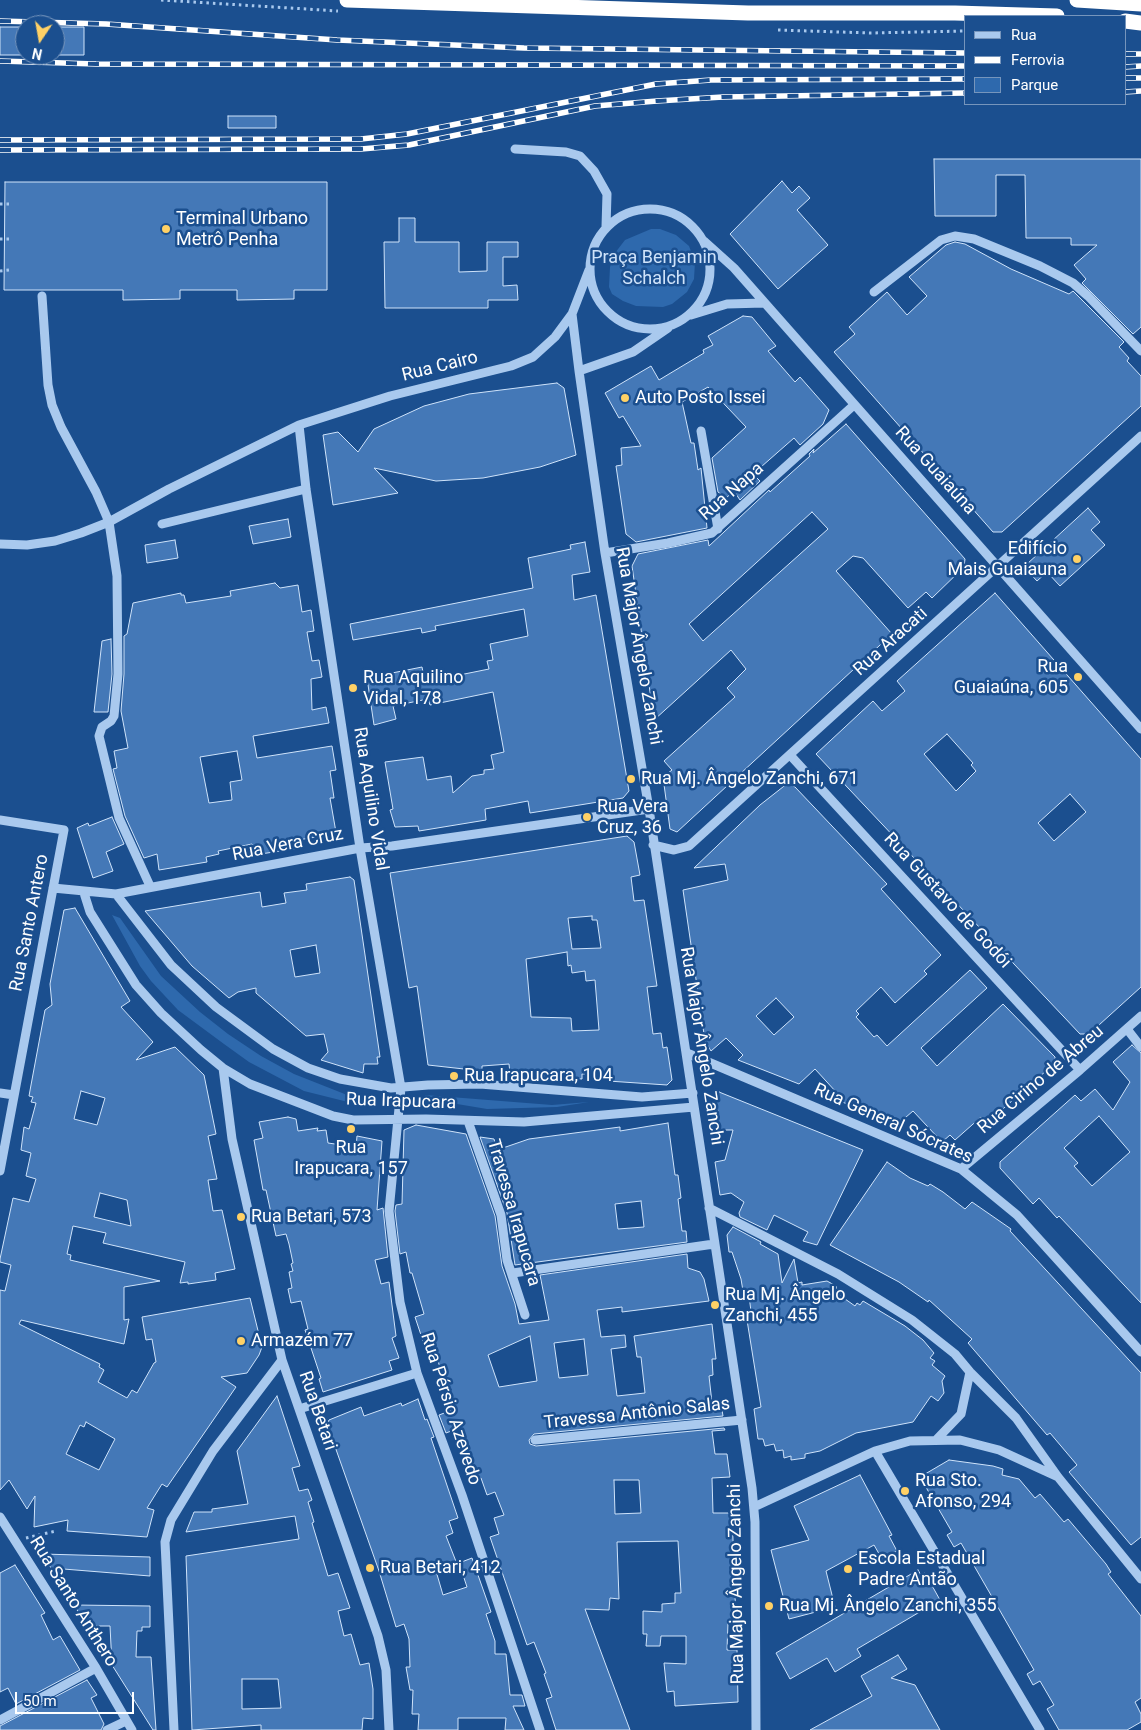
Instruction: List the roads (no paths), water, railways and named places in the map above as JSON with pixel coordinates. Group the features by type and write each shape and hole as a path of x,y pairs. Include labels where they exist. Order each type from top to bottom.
{"highway":[{"path":"347,0 748,13 955,13 1024,15"},
{"path":"1077,0 1141,4"},
{"path":"1126,21 1141,24"}],"street":[{"path":"515,149 566,152 580,156 594,171 607,194 606,227"},
{"path":"673,325 657,329 640,329 624,323 610,314 599,302 592,286 589,270 591,254 597,240 606,227 619,217 633,211 650,208 666,211 682,218 694,228 704,241 709,256 710,273 707,289 700,303 689,316"},
{"path":"874,292 941,240 955,236 974,238 1040,266 1072,283 1088,296 1141,351"},
{"name":"Rua Guaiaúna","path":"704,241 734,268 1141,729"},
{"name":"Rua Major Ângelo Zanchi","path":"589,270 572,314 579,371 606,553 649,809 653,845 687,1053 754,1507 756,1730"},
{"path":"42,296 48,385 52,405 61,427 96,492 109,522 116,576 118,674 114,716 111,721 102,727 99,736 105,768 119,818 150,886"},
{"path":"579,371 633,352 689,316 727,304 764,303"},
{"name":"Rua Cairo","path":"0,544 28,545 55,541 109,522 169,489 299,425 390,396 511,366 533,357 555,337 572,314"},
{"name":"Rua Napa","path":"606,553 701,537 718,528 854,405"},
{"name":"Rua Aquilino Vidal","path":"299,425 306,489 360,848 401,1088"},
{"path":"701,431 718,528"},
{"name":"Rua Aracati","path":"653,845 674,850 689,846 1141,436"},
{"path":"162,524 306,489"},
{"name":"Rua Gustavo de Godói","path":"790,754 1080,1070"},
{"name":"Rua Vera Cruz","path":"53,888 84,893 116,894 150,886 360,848 392,846 649,809"},
{"name":"Rua Santo Antero","path":"0,820 64,830 0,1170"},
{"name":"Rua Irapucara","path":"84,893 90,912 136,985 161,1013 223,1068 274,1095 333,1116 353,1120 397,1119 524,1122 694,1108"},
{"name":"Rua Irapucara","path":"116,894 171,965 216,1008 273,1049 308,1068 340,1080 372,1086 401,1088 428,1084 480,1084 642,1097 693,1093"},
{"name":"Rua Cirino de Abreu","path":"961,1169 1080,1070 1141,1016"},
{"path":"1127,1028 1141,1047"},
{"name":"Rua General Sócrates","path":"687,1053 961,1169 1017,1215 1141,1352"},
{"name":"Rua Betari","path":"223,1068 232,1139 282,1360 378,1636 386,1670 389,1730"},
{"name":"Rua Pérsio Azevedo","path":"401,1088 388,1211 400,1302 417,1373 462,1495 540,1730"},
{"path":"0,1092 14,1095"},
{"name":"Travessa Irapucara","path":"468,1120 501,1215 507,1260 526,1315"},
{"path":"709,1208 838,1274 912,1320 955,1354 970,1372 1016,1418 1058,1477 1141,1579"},
{"path":"513,1273 714,1244"},
{"path":"174,1730 165,1542 171,1520 213,1451 282,1360"},
{"path":"936,1440 961,1414 970,1372"},
{"path":"299,1409 417,1373"},
{"name":"Travessa Antônio Salas","path":"535,1440 742,1420"},
{"path":"754,1507 875,1452 910,1441 960,1440 999,1450 1058,1477"},
{"path":"875,1452 1040,1730"},
{"name":"Rua Santo Anthero","path":"0,1517 96,1668 132,1730"},
{"path":"0,1720 96,1668"},
{"path":"107,1730 126,1721"}],"railway":[{"path":"0,21 106,24 337,40 524,48 964,53"},
{"path":"1126,54 1141,54"},
{"path":"0,61 96,64 964,66"},
{"path":"1126,67 1141,66"},
{"path":"1126,78 1141,78"},
{"path":"0,140 361,139 407,134 656,84 711,80 964,79"},
{"path":"1126,92 1141,91"},
{"path":"0,150 361,149 409,145 595,106 723,97 964,93"}],"place":[{"name":"Terminal Urbano Metrô Penha","path":"166,229"},
{"name":"Auto Posto Issei","path":"625,398"},
{"name":"Edifício Mais Guaiauna","path":"1077,559"},
{"name":"Rua Guaiaúna, 605","path":"1078,677"},
{"name":"Rua Aquilino Vidal, 178","path":"353,688"},
{"name":"Rua Mj. Ângelo Zanchi, 671","path":"631,779"},
{"name":"Rua Vera Cruz, 36","path":"587,817"},
{"name":"Rua Irapucara, 104","path":"454,1076"},
{"name":"Rua Irapucara, 157","path":"351,1129"},
{"name":"Rua Betari, 573","path":"241,1217"},
{"name":"Rua Mj. Ângelo Zanchi, 455","path":"715,1305"},
{"name":"Armazém 77","path":"241,1341"},
{"name":"Rua Sto. Afonso, 294","path":"905,1491"},
{"name":"Rua Betari, 412","path":"370,1568"},
{"name":"Escola Estadual Padre Antão","path":"848,1569"},
{"name":"Rua Mj. Ângelo Zanchi, 355","path":"769,1606"}],"park label":[{"name":"Praça Benjamin Schalch","path":"654,268"}]}
